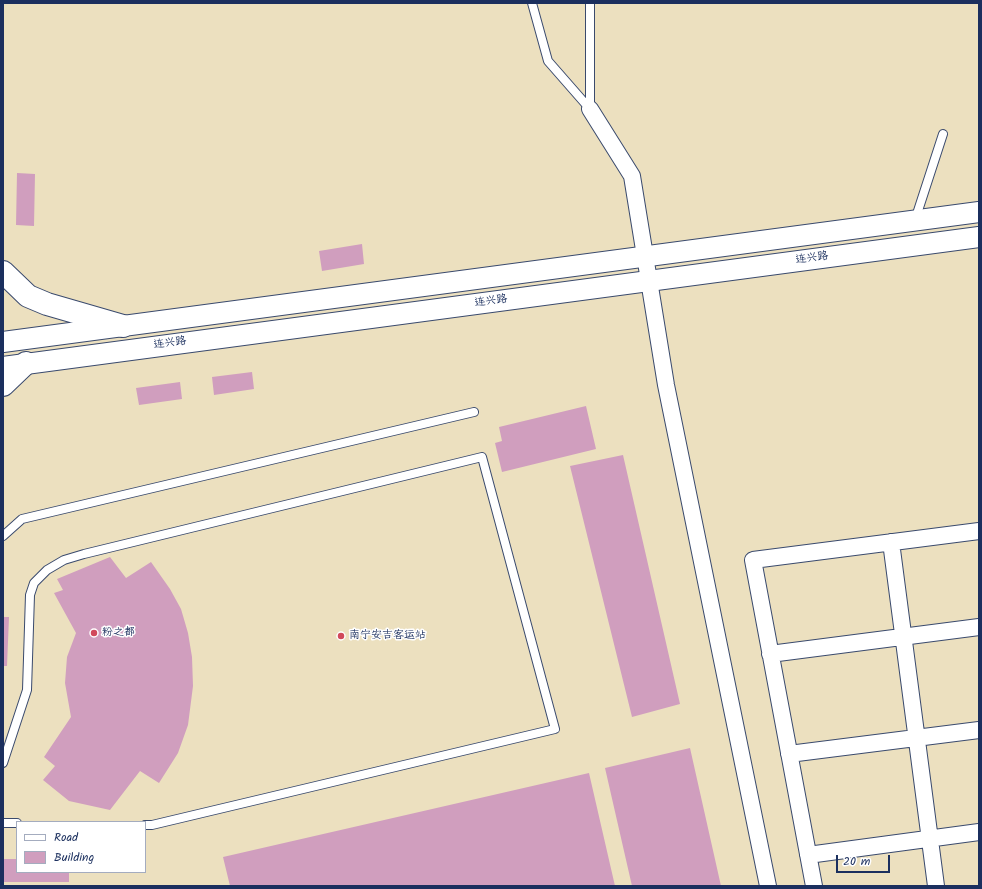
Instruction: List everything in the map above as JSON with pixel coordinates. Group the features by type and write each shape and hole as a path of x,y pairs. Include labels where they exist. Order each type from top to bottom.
{"highway":[{"path":"3,272 28,296 47,304 123,326"},
{"path":"3,385 26,364"}],"street":[{"path":"590,109 632,176 666,385 768,886"},
{"path":"3,342 979,212"},
{"name":"连兴路","path":"3,367 979,237"},
{"path":"814,886 752,560 979,531"},
{"path":"891,542 936,886"},
{"path":"770,654 979,627"},
{"path":"789,754 979,730"},
{"path":"808,855 979,832"}],"lane":[{"path":"532,3 548,61 590,109"},
{"path":"590,3 590,109"},
{"path":"915,221 942,134"},
{"path":"3,536 22,519 474,412"},
{"path":"3,762 27,690 30,595 34,583 47,570 64,560 84,554 482,457 555,729 146,825"},
{"path":"3,823 16,823"}],"building":[{"path":"17,173 35,174 34,226 16,225"},
{"path":"362,244 364,264 322,271 319,251"},
{"path":"252,372 254,389 214,395 212,377"},
{"path":"180,382 182,399 139,405 136,388"},
{"path":"586,406 596,449 502,472 495,443 502,441 499,427"},
{"path":"623,455 680,704 632,717 570,466"},
{"path":"110,557 126,578 151,562 170,589 181,609 188,633 192,657 193,686 188,725 178,753 159,783 140,771 110,810 69,801 43,780 55,766 44,757 71,717 65,683 67,657 76,633 54,593 63,590 57,579"},
{"path":"3,617 9,617 7,666 3,666"},
{"path":"690,748 721,886 632,886 605,768"},
{"path":"589,773 615,886 230,886 223,857"},
{"path":"3,859 16,859 16,873 69,873 69,882 3,882"}],"place":[{"name":"粉之都","path":"94,633"},
{"name":"南宁安吉客运站","path":"341,636"}]}
